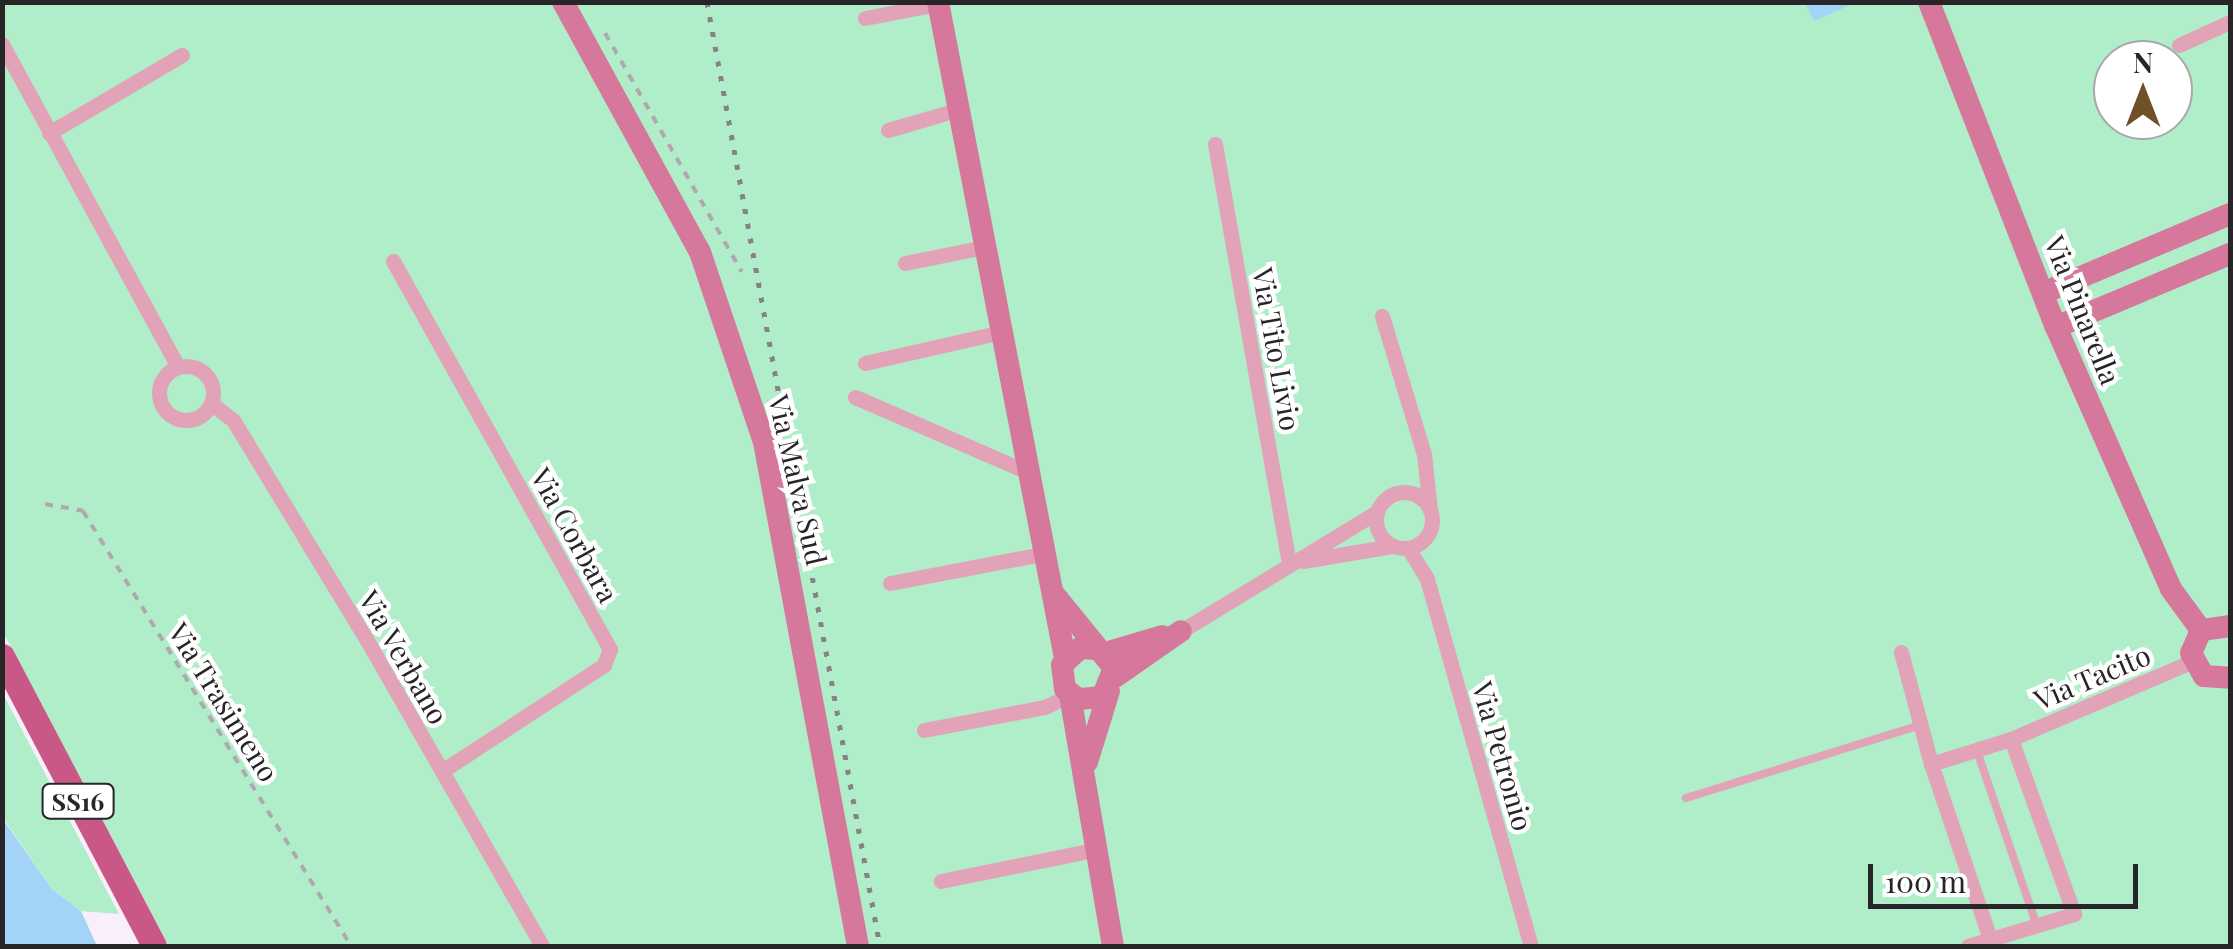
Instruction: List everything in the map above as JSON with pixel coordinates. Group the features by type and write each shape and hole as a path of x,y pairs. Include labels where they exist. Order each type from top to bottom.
{"main road":[{"name":"SS16","path":"2,656 154,946"}],"street":[{"name":"Via Malva Sud","path":"564,2 700,252 764,442 858,946"},
{"name":"Via Pinarella","path":"1929,2 2056,327 2171,589 2201,630"},
{"path":"865,18 938,3 1065,658 1062,681 1070,695 1111,945"},
{"path":"2190,40 2230,22"},
{"name":"Via Verbano","path":"2,44 178,367 202,372 212,386 211,403 233,420 542,946"},
{"path":"49,133 182,54"},
{"path":"888,130 956,110"},
{"name":"Via Tito Livio","path":"1216,144 1289,563"},
{"path":"2043,293 2230,214"},
{"path":"905,263 984,247"},
{"path":"2056,327 2230,254"},
{"name":"Via Corbara","path":"393,262 610,649 604,665 442,771"},
{"path":"1289,563 1400,547 1430,531 1424,454 1382,316"},
{"path":"865,363 1001,332"},
{"path":"178,367 158,390 167,413 192,420 211,403"},
{"path":"855,398 1030,473"},
{"path":"924,730 1045,707 1070,695 1094,700 1181,632 1377,512 1387,498 1404,492 1417,479 1424,454"},
{"path":"1404,492 1430,510"},
{"path":"1377,512 1377,528 1400,547"},
{"name":"Via Petronio","path":"1430,531 1427,580 1531,946"},
{"name":"Via Petronio","path":"1400,547 1427,580"},
{"path":"890,583 1042,554"},
{"path":"1048,586 1102,651 1112,684 1083,780"},
{"path":"2230,626 2201,630 2192,661 2204,676 2230,679"},
{"path":"1065,658 1080,648 1102,651 1181,632"},
{"path":"1900,652 1931,764 1990,939"},
{"name":"Via Tacito","path":"1931,764 2010,739 2192,661"},
{"name":"Via Tacito","path":"1968,946 2074,914 2010,739"},
{"path":"941,881 1094,850"}],"lane":[{"path":"1686,798 1920,725"},
{"path":"1977,751 2037,926"}],"path":[{"path":"597,19 742,272"},
{"name":"Via Trasimeno","path":"45,504 83,511 352,946"}],"green space":[{"path":"2,3 2230,3 2230,946 169,946 3,632"},
{"path":"2,692 119,914 81,911 52,889 3,818"}],"water":[{"path":"1805,3 1855,3 1814,21"},
{"path":"2,818 52,889 81,911 97,946 3,946"}],"railway":[{"path":"707,2 880,946"}]}
